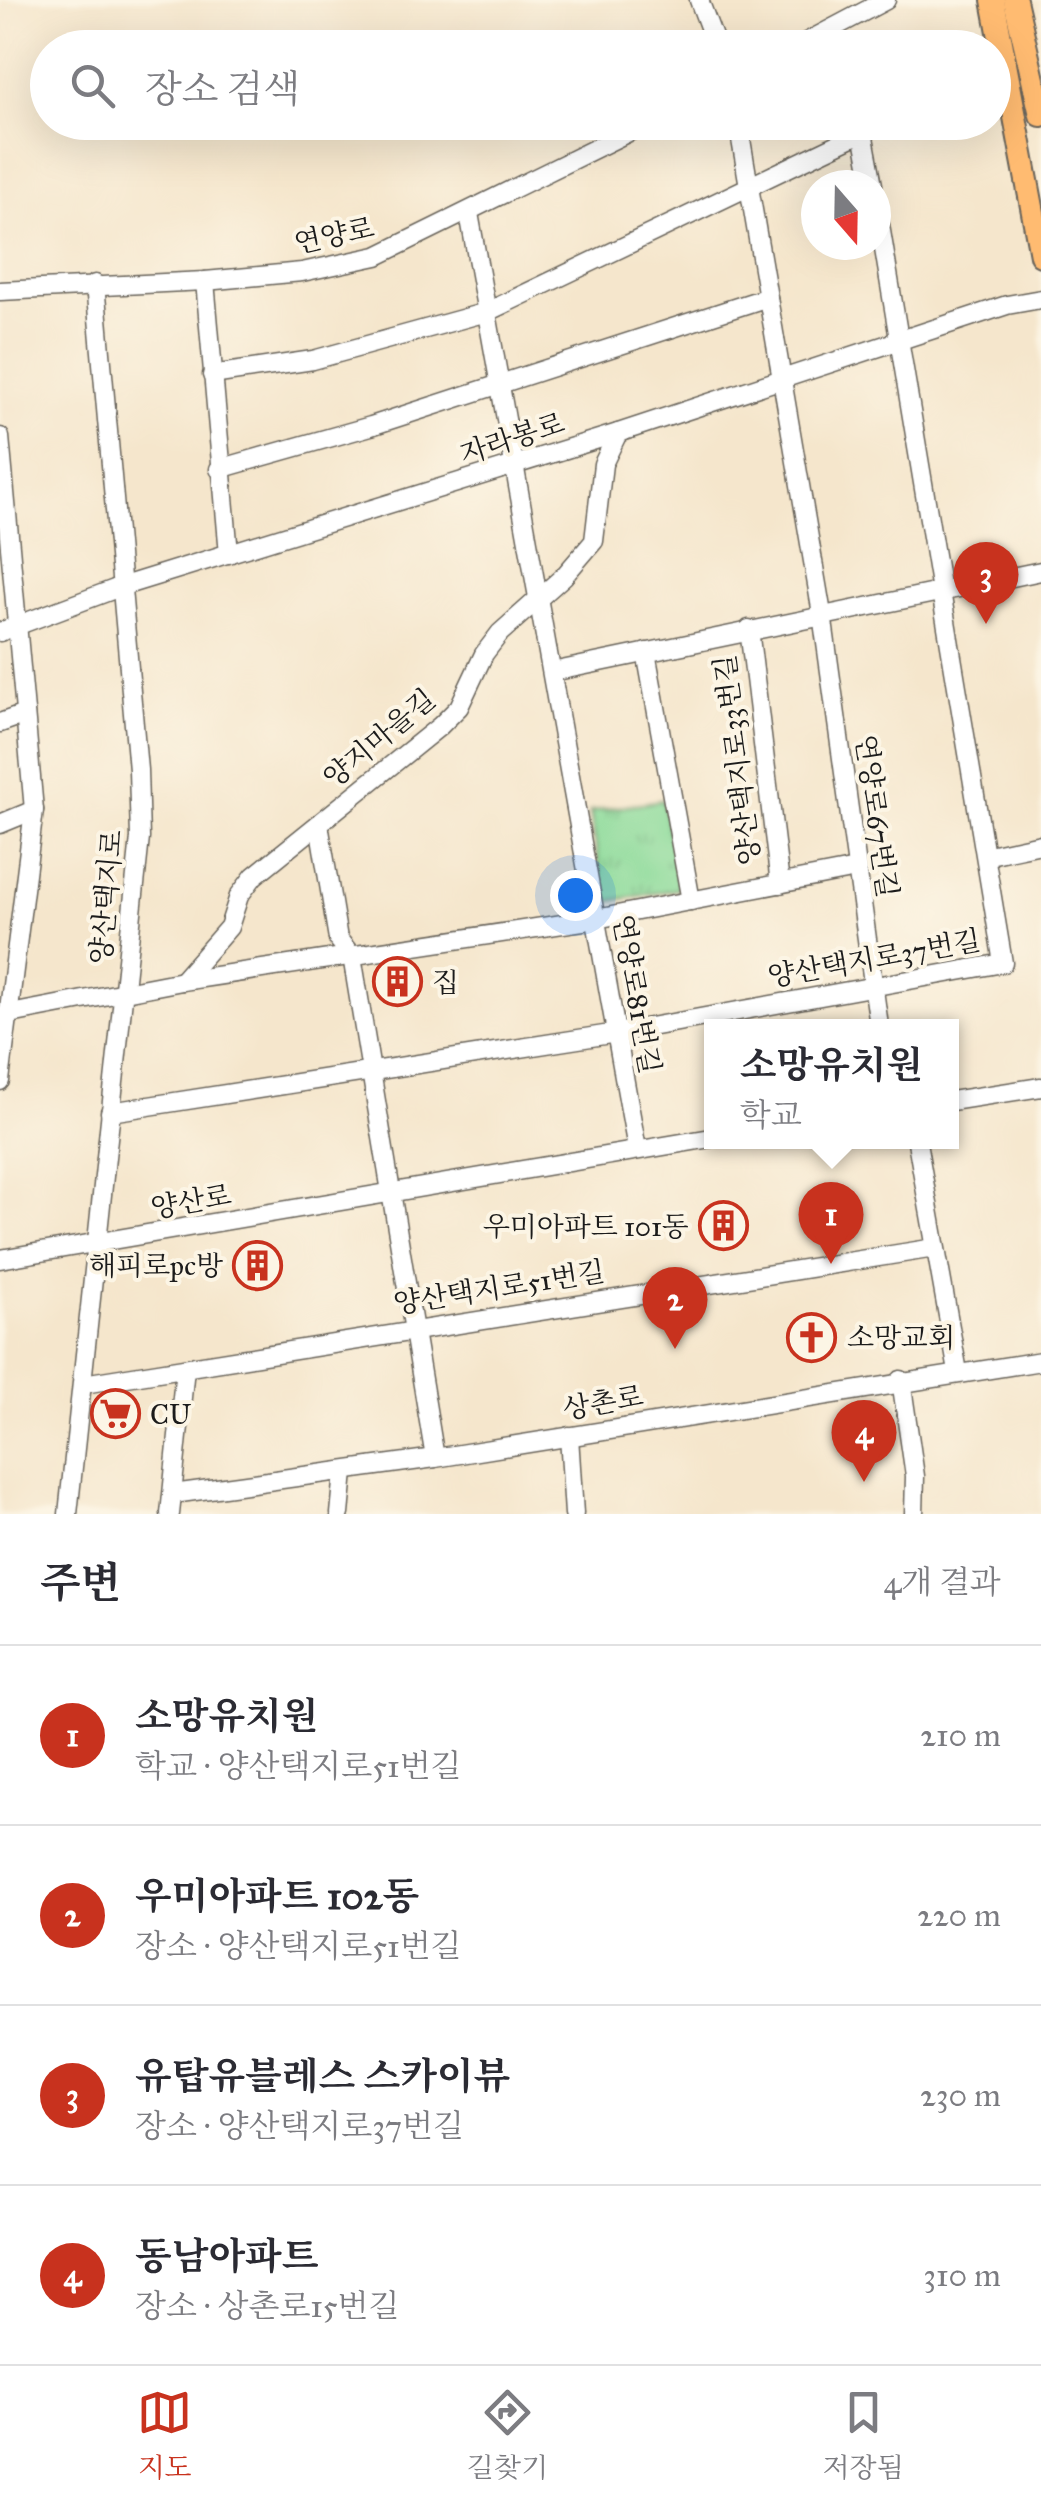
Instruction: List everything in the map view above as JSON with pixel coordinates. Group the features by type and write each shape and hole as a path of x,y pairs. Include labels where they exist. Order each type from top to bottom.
{"main road":[{"path":"993,0 999,30"},
{"path":"1015,0 1041,114"},
{"path":"1011,95 1041,254"}],"street":[{"path":"699,0 710,30"},
{"path":"829,30 886,0"},
{"name":"연양로","path":"0,291 204,282 302,272 378,256 614,140"},
{"name":"연양로67번길","path":"741,140 822,614 878,1019"},
{"path":"212,375 313,360 487,312 847,140"},
{"path":"865,140 870,170"},
{"name":"연양로81번길","path":"470,213 637,1149"},
{"name":"양산택지로37번길","path":"110,1112 616,1034 1004,963 887,260"},
{"path":"204,282 218,469 229,554"},
{"name":"양산택지로","path":"68,1514 141,804 95,284"},
{"path":"218,469 371,426 768,297"},
{"name":"자라봉로","path":"0,632 120,587 618,433 1007,305 1041,299"},
{"name":"양지마을길","path":"182,981 229,927 239,896 254,876 450,716 469,691 484,654 594,541 604,464 618,433"},
{"path":"0,437 34,810 5,1016 0,1081"},
{"path":"552,672 1041,571"},
{"name":"양산택지로33번길","path":"748,629 780,884"},
{"path":"646,652 691,901"},
{"path":"0,723 25,714"},
{"path":"0,824 34,810"},
{"name":"양지마을길","path":"319,824 338,939 352,956"},
{"path":"988,856 1041,844"},
{"name":"양산택지로33번길","path":"5,1016 182,981 596,919 856,869"},
{"path":"352,956 435,1458"},
{"path":"959,1100 1041,1087"},
{"name":"양산로","path":"0,1259 392,1196 704,1139"},
{"path":"918,1149 958,1372"},
{"name":"양산택지로51번길","path":"82,1384 413,1328 935,1248"},
{"name":"상촌로","path":"172,1494 435,1458 1041,1360"},
{"path":"170,1514 185,1368"},
{"path":"901,1380 914,1476 914,1514"},
{"path":"569,1436 574,1514"},
{"path":"340,1514 344,1472"}],"green space":[{"path":"663,800 679,889 605,902 590,812"}],"place":[{"name":"유탑유블레스 스카이뷰","path":"986,624"},
{"name":"집","path":"397,982"},
{"name":"우미아파트 101동","path":"724,1226"},
{"name":"소망유치원","path":"831,1264"},
{"name":"해피로pc방","path":"258,1265"},
{"name":"소망교회","path":"812,1337"},
{"name":"우미아파트 102동","path":"675,1349"},
{"name":"CU","path":"115,1414"},
{"name":"동남아파트","path":"864,1482"}]}
